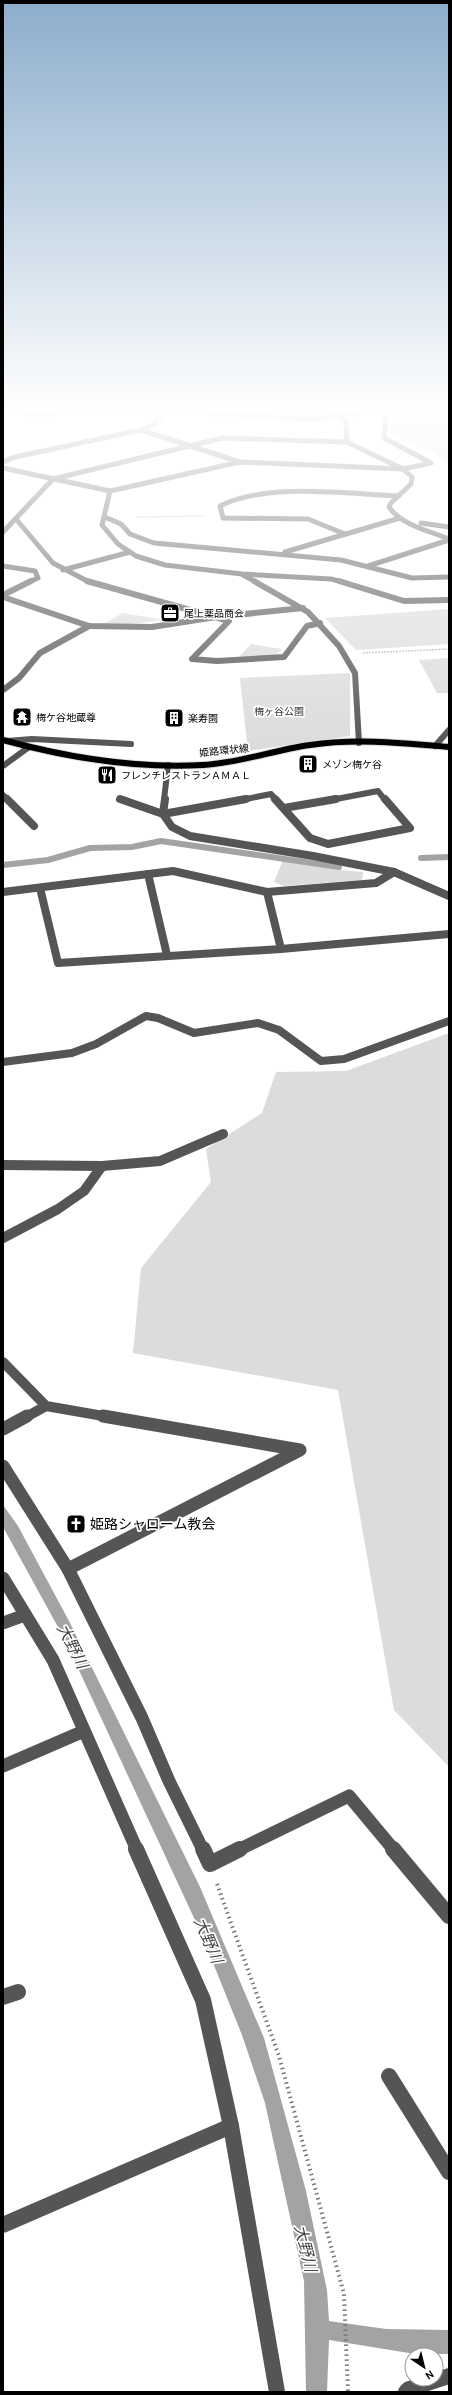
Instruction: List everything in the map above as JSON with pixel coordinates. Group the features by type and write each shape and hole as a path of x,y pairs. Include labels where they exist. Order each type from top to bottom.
{"main road":[{"name":"姫路環状線","path":"5,741 57,755 102,762 168,765 233,762 311,745 359,743 449,747"}],"street":[{"path":"3,532 13,522"},
{"path":"18,522 47,558 62,570 90,583 229,621 192,659 217,661 284,657 307,626 320,623"},
{"path":"104,522 102,525 118,544 144,560 165,565 242,574 331,579 404,601 449,600"},
{"path":"116,522 121,524 130,534 154,543 341,560 412,578 449,578"},
{"path":"315,522 345,534"},
{"path":"280,554 387,522"},
{"path":"408,522 449,540"},
{"path":"411,522 449,527"},
{"path":"368,566 449,540"},
{"path":"62,570 130,552"},
{"path":"3,566 36,571 38,578 3,596"},
{"path":"242,574 303,608 320,623 344,654 355,673 359,743"},
{"path":"3,596 89,626 152,627 216,617 303,608"},
{"path":"3,690 18,678 40,653 89,626"},
{"path":"435,746 449,730"},
{"path":"5,741 32,739 131,744"},
{"path":"3,766 29,747"},
{"path":"168,765 163,814 172,827 190,836 243,846 313,856 394,872 444,892 449,896"},
{"path":"120,799 163,814 271,794 310,838 328,844 410,828 378,791 284,808"},
{"path":"3,795 34,826"},
{"path":"3,892 173,871 267,892 376,883 394,872"},
{"path":"148,874 167,955"},
{"path":"40,888 58,963 281,949 449,934"},
{"path":"267,892 281,949"},
{"path":"3,1062 72,1053 96,1044 146,1016 158,1018 194,1033 258,1024 279,1030 321,1061 344,1059 449,1021"},
{"path":"3,1165 102,1166 160,1161 223,1134"},
{"path":"3,1238 58,1209 84,1191 102,1166"},
{"path":"3,1362 46,1406 300,1450 68,1569"},
{"path":"3,1429 46,1406"},
{"path":"3,1466 68,1569 142,1718 169,1781 210,1864 349,1796 449,1916"},
{"path":"3,1578 53,1660 203,2000 231,2126 277,2392"},
{"path":"3,1623 25,1615"},
{"path":"3,1766 84,1731"},
{"path":"3,1997 18,1992"},
{"path":"389,2076 449,2172"},
{"path":"3,2225 231,2126"},
{"path":"406,2392 409,2389 449,2376"}],"path":[{"path":"344,654 449,649"},
{"path":"210,1864 279,2056 344,2294 348,2392"}],"green space":[{"path":"449,609 449,644 356,650 325,618"},
{"path":"123,613 164,620 130,624 105,623"},
{"path":"251,644 282,649 278,653 268,656 239,657"},
{"path":"449,658 449,693 437,693 419,660"},
{"name":"梅ヶ谷公園","path":"350,673 350,736 248,751 240,678"},
{"path":"283,860 332,869 363,872 362,880 284,886 274,882"},
{"path":"449,1033 449,1767 394,1710 338,1390 133,1353 141,1268 211,1182 206,1149 262,1113 276,1072 346,1071"}],"water":[{"name":"大野川","path":"3,1505 18,1526 69,1621 200,1887 264,2038 306,2191 327,2290 329,2321 386,2329 449,2330 449,2354 444,2354 444,2347 404,2347 404,2352 329,2340 327,2392 306,2392 304,2281 265,2103 242,2035 201,1933 64,1638 3,1527"}],"waterway":[{"path":"3,865 48,860 90,848 132,847 161,841 339,867"},
{"path":"421,858 449,857"}],"place":[{"name":"尾上薬品商会","path":"170,613"},
{"name":"梅ケ谷地蔵尊","path":"22,717"},
{"name":"楽寿園","path":"174,718"},
{"name":"メゾン梅ケ谷","path":"308,764"},
{"name":"フレンチレストランＡＭＡＬ","path":"107,775"},
{"name":"姫路シャローム教会","path":"76,1524"}]}
